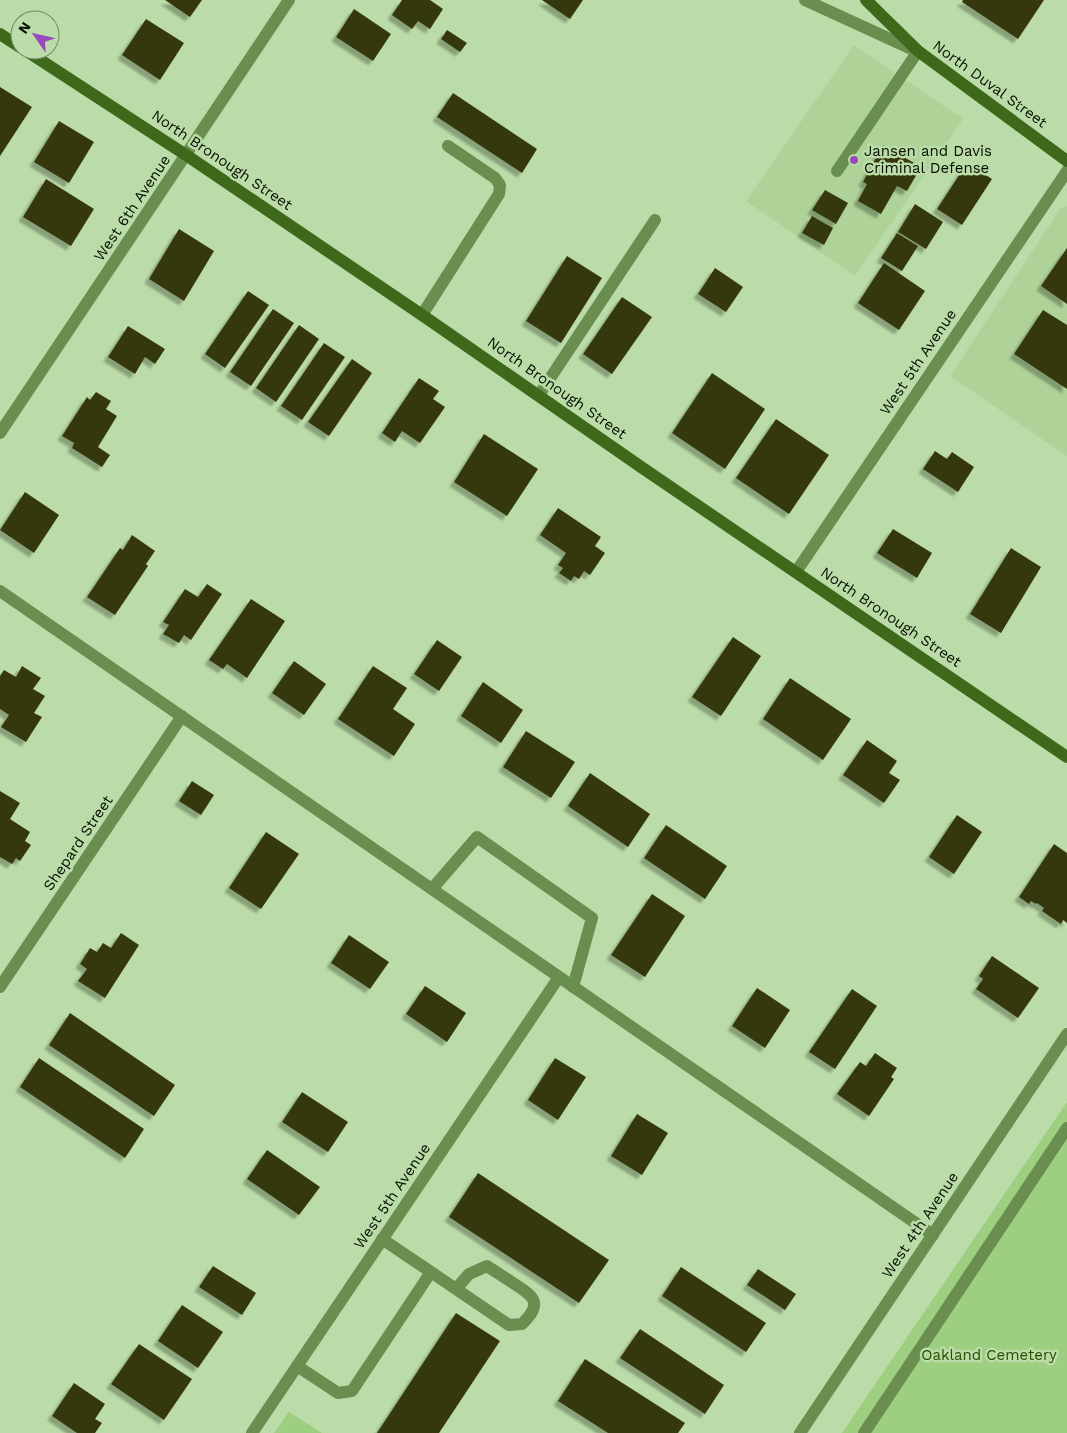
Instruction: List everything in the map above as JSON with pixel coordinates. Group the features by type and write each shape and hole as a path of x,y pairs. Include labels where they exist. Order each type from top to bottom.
{"main road":[{"name":"North Duval Street","path":"866,0 918,51 1067,160"},
{"name":"North Bronough Street","path":"40,60 186,155 422,315 1067,758"}],"street":[{"name":"West 6th Avenue","path":"0,433 289,0"},
{"name":"North Duval Street","path":"804,0 918,51"},
{"path":"837,171 918,51"},
{"path":"422,315 498,194 500,186 495,178 448,146"},
{"name":"West 5th Avenue","path":"796,572 1067,171"},
{"path":"539,395 655,220"},
{"path":"0,591 933,1235"},
{"name":"Shepard Street","path":"0,987 182,716"},
{"path":"432,889 477,837 592,918 573,986"},
{"name":"West 5th Avenue","path":"252,1433 559,977"},
{"name":"West 4th Avenue","path":"800,1433 1067,1034"},
{"path":"864,1433 1067,1128"},
{"path":"382,1240 509,1325 522,1324 532,1314 534,1304 531,1294 487,1266 469,1274 456,1289"},
{"path":"298,1366 338,1393 352,1391 431,1272"}],"shaded area":[{"name":"Jansen and Davis Criminal Defense","path":"854,45 963,119 855,276 746,201"},
{"path":"1067,206 1067,456 950,376 1061,208"}],"green space":[{"name":"Oakland Cemetery","path":"1067,1102 1067,1433 842,1433"},
{"path":"289,1412 322,1433 274,1433"}],"building":[{"path":"165,0 202,0 190,17"},
{"path":"402,0 430,0 443,9 430,29 418,21 412,29 392,15"},
{"path":"542,0 583,0 570,19"},
{"path":"963,0 1044,0 1018,39 962,2"},
{"path":"354,9 391,34 373,61 336,37"},
{"path":"146,19 184,43 160,80 122,55"},
{"path":"447,30 467,43 460,52 441,39"},
{"path":"0,87 32,107 0,156"},
{"path":"453,93 537,149 522,173 437,117"},
{"path":"59,121 94,142 69,183 34,162"},
{"path":"883,145 921,167 907,191 897,186 881,214 858,201 867,184 863,182"},
{"path":"967,163 992,179 962,225 937,209"},
{"path":"46,179 94,209 71,246 23,217"},
{"path":"825,190 848,203 836,224 812,210"},
{"path":"915,204 943,222 926,249 898,232"},
{"path":"812,216 833,228 824,245 802,233"},
{"path":"179,229 214,251 184,301 149,279"},
{"path":"897,233 918,246 902,271 881,258"},
{"path":"1067,248 1067,304 1041,286"},
{"path":"567,256 602,278 561,343 526,321"},
{"path":"884,263 925,291 899,330 858,303"},
{"path":"715,268 743,287 726,312 698,294"},
{"path":"248,291 269,305 225,368 205,354"},
{"path":"622,297 652,317 612,374 583,354"},
{"path":"273,309 294,323 251,386 230,372"},
{"path":"1043,310 1067,325 1067,389 1014,354"},
{"path":"299,325 319,339 276,402 256,388"},
{"path":"128,326 165,349 155,364 145,357 135,374 108,357"},
{"path":"324,343 345,357 302,420 281,406"},
{"path":"352,359 372,373 329,436 308,422"},
{"path":"712,373 765,409 725,469 672,433"},
{"path":"419,378 439,391 433,399 445,407 420,443 402,431 395,442 382,433"},
{"path":"96,392 111,401 106,409 117,416 98,447 110,455 102,467 72,448 74,443 62,436 87,397 90,400"},
{"path":"776,419 829,455 789,514 736,478"},
{"path":"484,434 538,469 507,516 454,482"},
{"path":"935,451 947,459 952,452 974,467 958,492 923,469"},
{"path":"25,492 59,515 34,553 0,530"},
{"path":"558,508 601,537 595,546 605,553 590,575 584,571 579,579 574,576 571,581 559,573 563,568 558,565 566,553 540,535"},
{"path":"893,529 932,553 917,578 877,553"},
{"path":"132,535 155,551 146,564 148,566 115,615 87,597 120,548 123,550"},
{"path":"1011,548 1041,567 1001,633 970,614"},
{"path":"207,584 222,594 191,640 184,635 179,643 163,634 169,625 163,622 185,589 198,597"},
{"path":"251,599 285,621 247,678 227,664 223,669 209,660"},
{"path":"733,637 761,656 721,716 692,697"},
{"path":"437,640 462,657 439,691 414,674"},
{"path":"294,661 326,684 304,715 272,693"},
{"path":"22,666 41,678 33,689 45,696 34,713 42,717 26,742 1,727 9,715 0,709 0,676 4,670 16,677"},
{"path":"373,666 407,688 393,709 415,724 394,756 338,719"},
{"path":"790,678 851,719 823,760 763,719"},
{"path":"483,682 523,710 501,743 461,716"},
{"path":"526,731 575,762 551,798 503,767"},
{"path":"867,740 897,761 889,773 900,780 884,803 843,775"},
{"path":"590,773 650,814 628,847 568,806"},
{"path":"192,781 214,795 201,815 179,801"},
{"path":"0,791 20,803 10,819 30,832 25,841 31,845 20,861 16,858 12,864 0,857"},
{"path":"957,815 982,832 954,874 929,857"},
{"path":"666,825 727,866 705,899 644,858"},
{"path":"266,832 299,854 261,909 229,888"},
{"path":"1054,844 1067,853 1067,923 1063,920 1061,924 1042,911 1044,908 1037,903 1031,901 1029,904 1019,897"},
{"path":"652,894 685,916 645,977 611,955"},
{"path":"121,933 139,945 105,998 78,981 87,969 80,964 90,948 97,952 103,943 111,948"},
{"path":"349,935 389,962 370,989 331,963"},
{"path":"992,956 1039,988 1018,1018 976,989 983,979 979,976"},
{"path":"425,986 466,1013 447,1042 406,1014"},
{"path":"757,988 790,1010 765,1048 732,1026"},
{"path":"852,989 877,1006 835,1069 809,1052"},
{"path":"70,1013 175,1085 154,1116 49,1045"},
{"path":"875,1053 897,1068 891,1077 894,1079 869,1116 837,1094 860,1062 866,1066"},
{"path":"39,1058 144,1129 125,1158 20,1087"},
{"path":"555,1058 586,1077 558,1120 528,1100"},
{"path":"302,1092 348,1122 328,1152 282,1122"},
{"path":"637,1114 668,1133 642,1175 611,1156"},
{"path":"267,1150 320,1187 299,1215 247,1179"},
{"path":"478,1173 609,1260 579,1303 449,1217"},
{"path":"213,1266 256,1293 242,1315 199,1287"},
{"path":"681,1267 766,1323 746,1352 662,1296"},
{"path":"758,1269 796,1294 785,1310 747,1285"},
{"path":"182,1305 223,1332 198,1368 158,1341"},
{"path":"456,1313 500,1341 439,1433 377,1433"},
{"path":"640,1329 724,1385 705,1414 620,1358"},
{"path":"139,1344 192,1379 164,1420 111,1384"},
{"path":"585,1359 685,1423 678,1433 608,1433 558,1401"},
{"path":"74,1383 105,1404 95,1419 102,1423 95,1433 77,1433 52,1416"}],"place":[{"name":"Jansen and Davis Criminal Defense","path":"854,160"}]}
